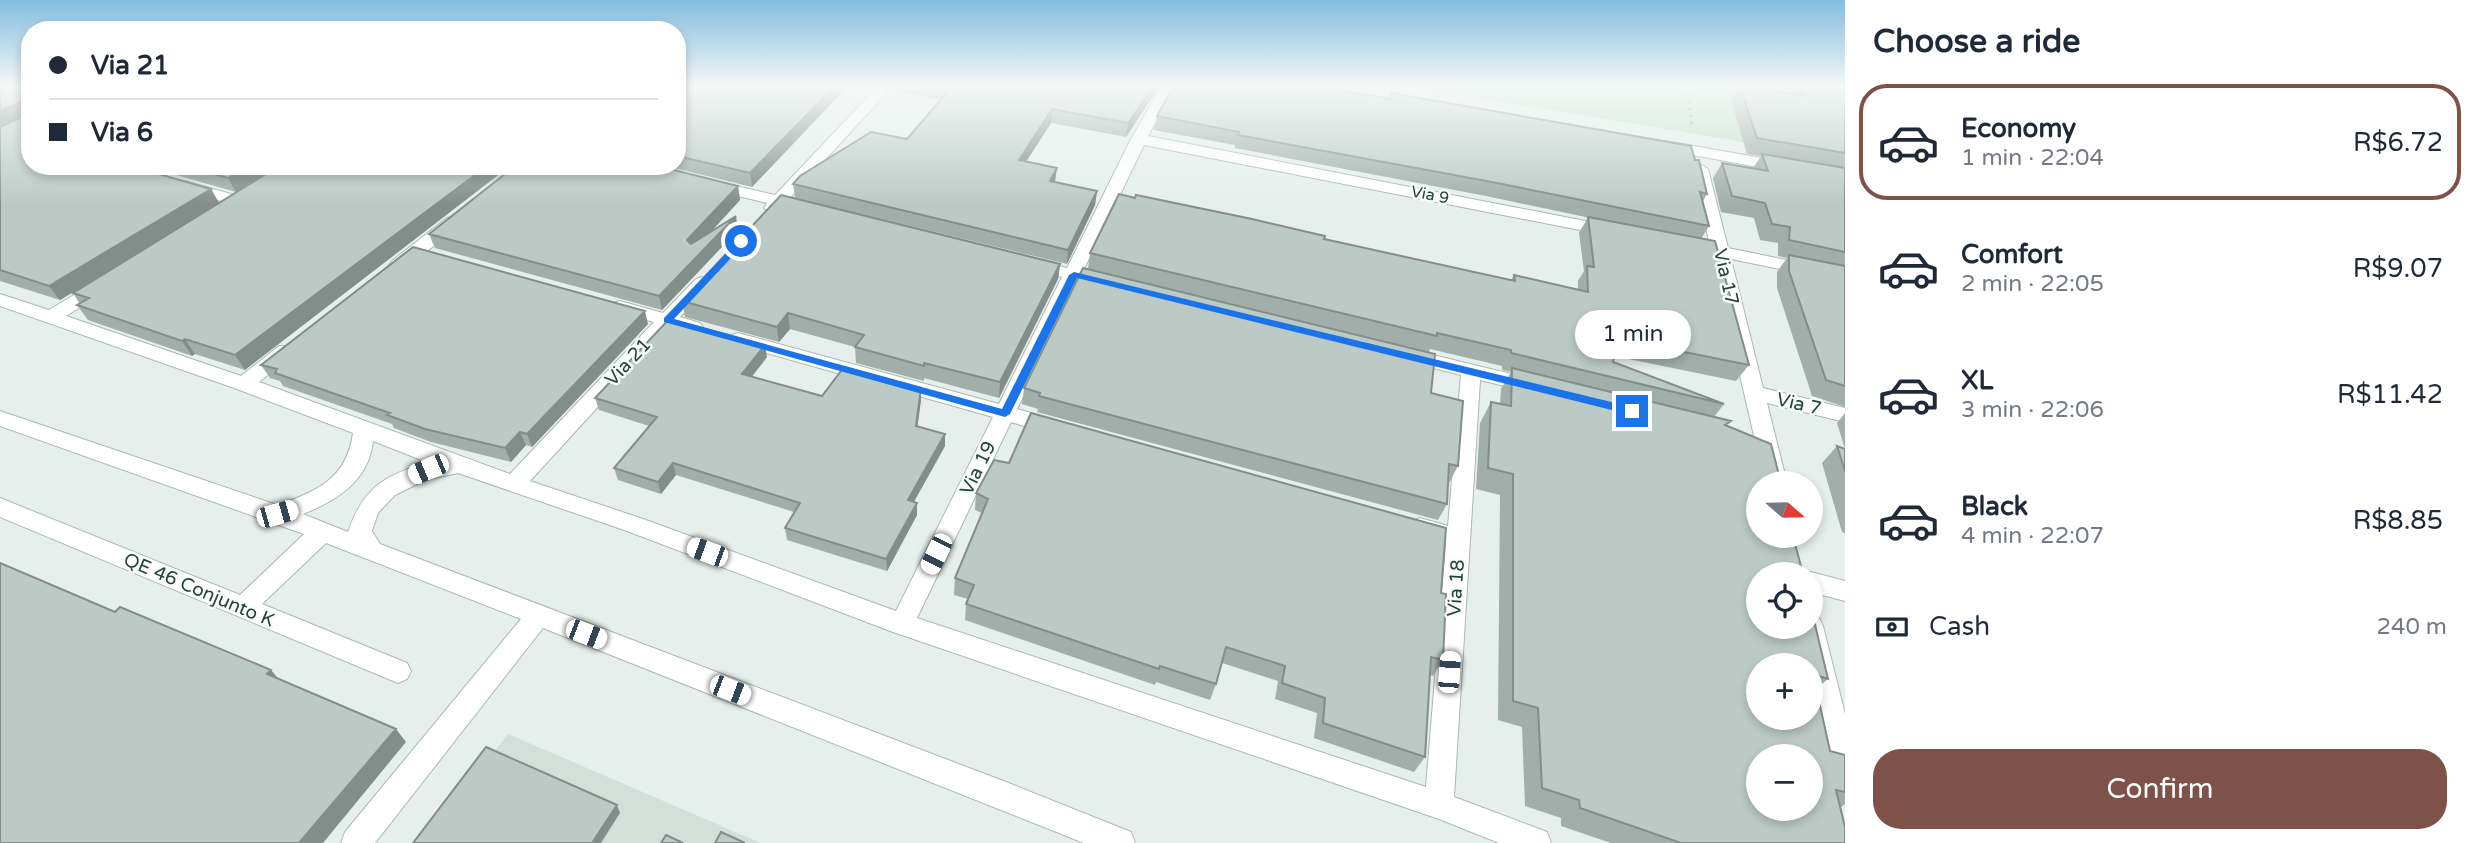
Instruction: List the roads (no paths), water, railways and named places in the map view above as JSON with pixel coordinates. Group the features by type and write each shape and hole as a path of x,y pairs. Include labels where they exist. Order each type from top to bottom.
{"street":[{"path":"760,221 848,126"},
{"name":"Via 19","path":"902,624 1145,126"},
{"name":"Via 9","path":"1139,139 1625,233"},
{"path":"1655,145 1804,170"},
{"name":"Via 17","path":"1696,152 1773,471"},
{"path":"687,179 818,211"},
{"path":"165,180 244,198 215,216"},
{"path":"383,276 470,209"},
{"path":"1679,244 1845,276"},
{"path":"415,251 442,258"},
{"path":"1020,261 1127,287"},
{"name":"Via 21","path":"514,484 714,271"},
{"path":"51,317 122,274"},
{"path":"0,300 244,384 461,466 635,525 902,624 1439,806 1536,843"},
{"path":"601,302 1072,432"},
{"path":"244,384 297,342"},
{"path":"1392,351 1552,391"},
{"name":"Via 18","path":"1439,806 1471,370"},
{"name":"Via 7","path":"1754,393 1845,415"},
{"path":"0,418 277,514 1006,796 1120,843"},
{"path":"277,514 307,505 335,489 354,470 363,449 364,429"},
{"path":"1740,438 1766,444"},
{"path":"372,551 360,532 370,506 395,484 428,469 461,466"},
{"name":"QE 46 Conjunto K","path":"0,507 398,671"},
{"path":"1406,523 1459,538"},
{"path":"242,608 322,532"},
{"path":"1823,585 1845,591"},
{"path":"356,843 538,615"},
{"path":"1813,639 1845,769"}]}
